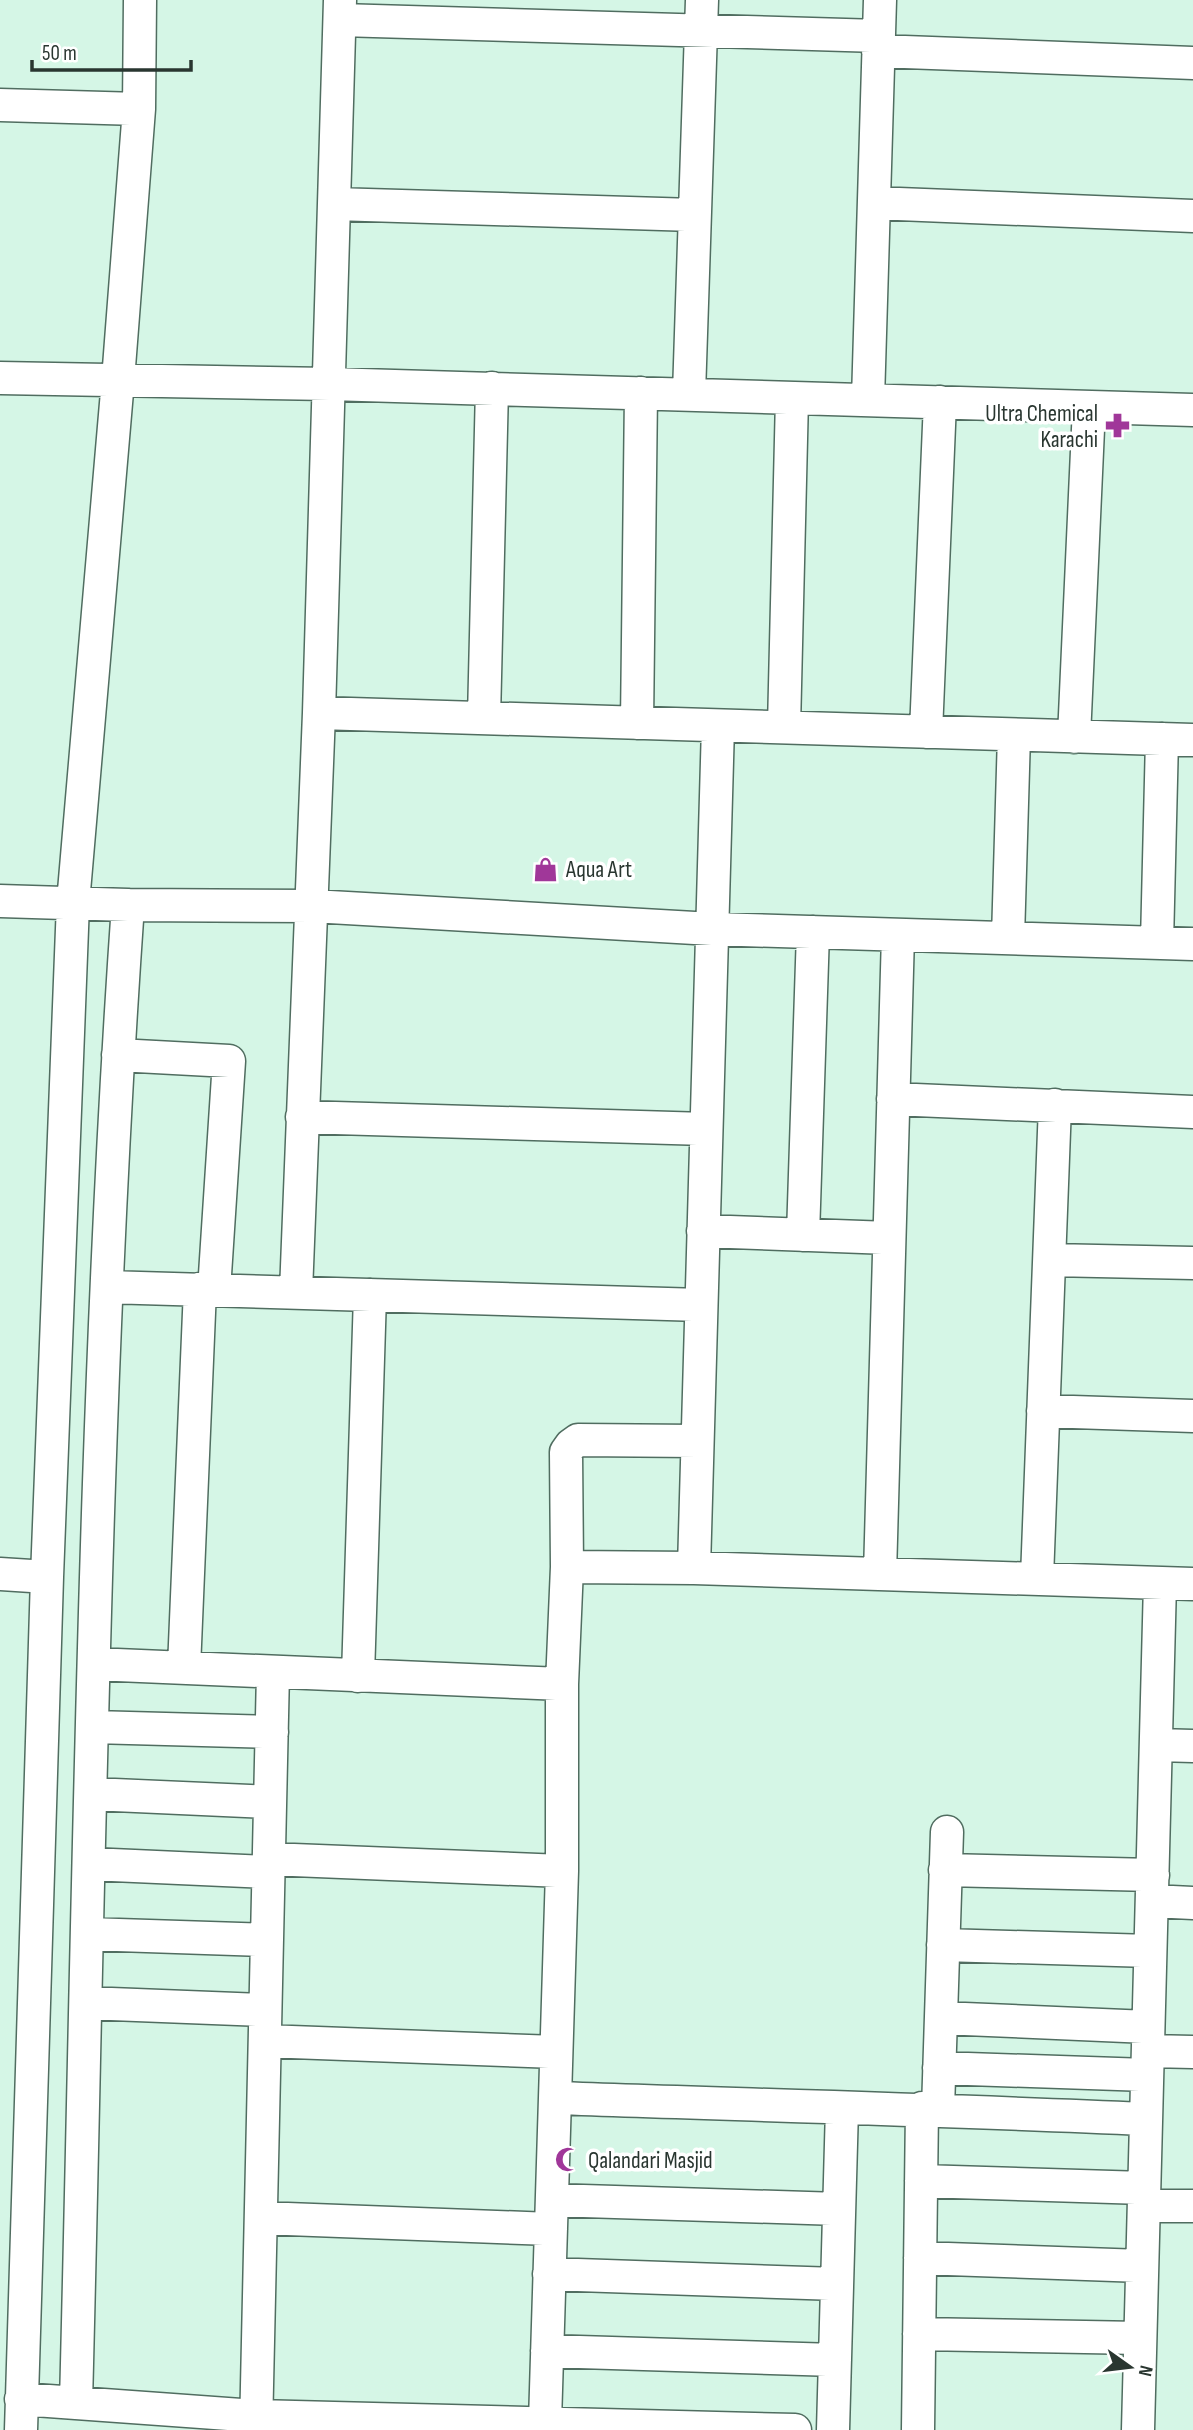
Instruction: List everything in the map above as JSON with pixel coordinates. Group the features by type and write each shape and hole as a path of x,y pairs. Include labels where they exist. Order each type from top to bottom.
{"street":[{"path":"140,0 139,109 73,903 47,1577 21,2415 76,2403 256,2423 545,2422 795,2430"},
{"path":"867,400 880,0"},
{"path":"296,1292 319,713 340,10 701,15 879,44 1193,63"},
{"path":"689,394 701,15"},
{"path":"0,106 139,109"},
{"path":"874,202 1193,216"},
{"path":"334,204 694,215"},
{"path":"0,378 329,383 1193,410"},
{"path":"484,718 492,388"},
{"path":"637,723 641,393"},
{"path":"784,727 792,398"},
{"path":"926,732 940,402"},
{"path":"1074,737 1089,407"},
{"path":"319,713 1193,740"},
{"path":"694,1568 718,726"},
{"path":"1008,938 1014,735"},
{"path":"1157,943 1162,739"},
{"path":"0,901 128,905 312,905 712,929 1193,944"},
{"path":"76,2403 94,1664 107,1287 128,905"},
{"path":"803,1235 813,932"},
{"path":"880,1574 898,935"},
{"path":"118,1055 229,1061 207,1290 184,1668"},
{"path":"893,1099 1193,1112"},
{"path":"1037,1578 1055,1105"},
{"path":"302,1116 706,1129"},
{"path":"703,1231 889,1238"},
{"path":"1050,1260 1193,1263"},
{"path":"107,1287 701,1305"},
{"path":"358,1676 370,1295"},
{"path":"1043,1411 1193,1416"},
{"path":"545,2422 562,1871 566,1452 578,1440 697,1441"},
{"path":"567,1567 694,1568 1193,1584"},
{"path":"0,1574 47,1577"},
{"path":"1138,2430 1160,1583"},
{"path":"94,1664 562,1684"},
{"path":"256,2423 273,1672"},
{"path":"93,1727 272,1732"},
{"path":"1157,1745 1193,1746"},
{"path":"92,1794 270,1802"},
{"path":"918,2430 921,2181 930,2109 939,2068 947,1832"},
{"path":"90,1864 562,1871"},
{"path":"945,1870 1152,1888 1193,1903"},
{"path":"88,1934 267,1940"},
{"path":"943,1945 1150,1951"},
{"path":"86,2003 265,2010"},
{"path":"941,2018 1148,2051"},
{"path":"265,2041 556,2052"},
{"path":"939,2068 1148,2051 1193,2052"},
{"path":"555,2098 930,2109 1146,2119"},
{"path":"833,2430 842,2108"},
{"path":"921,2181 1144,2197 1193,2206"},
{"path":"261,2218 839,2209"},
{"path":"920,2258 1142,2266"},
{"path":"550,2274 837,2284"},
{"path":"919,2333 1140,2338"},
{"path":"547,2351 835,2360"}],"place":[{"name":"Ultra Chemical Karachi","path":"1118,426"},
{"name":"Aqua Art","path":"546,869"},
{"name":"Qalandari Masjid","path":"568,2160"}]}
